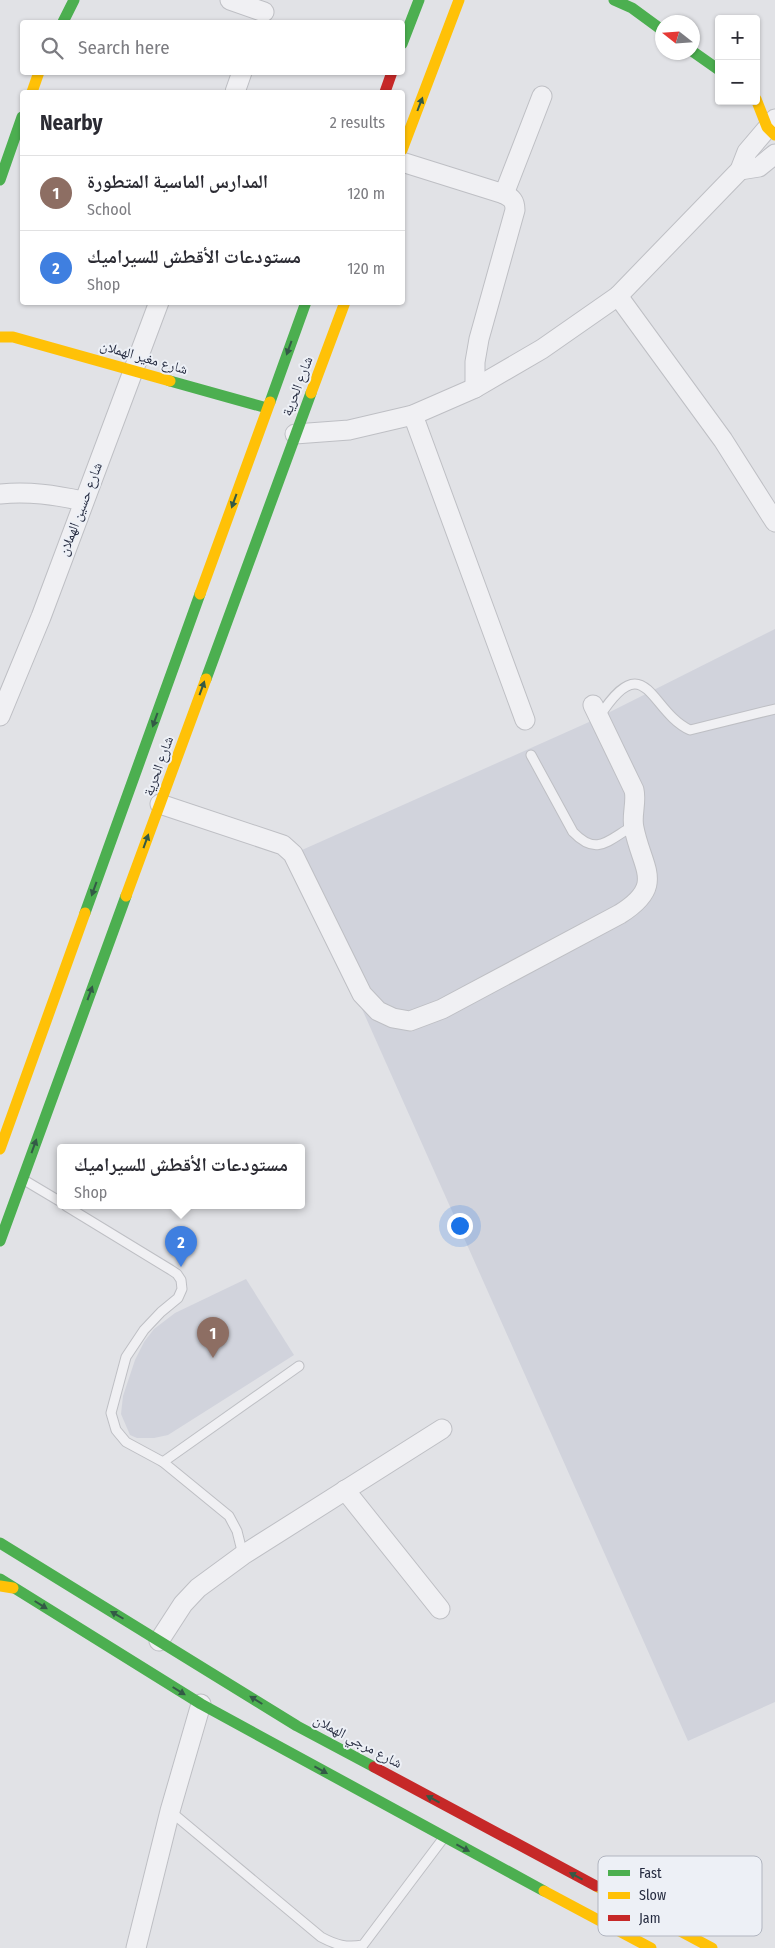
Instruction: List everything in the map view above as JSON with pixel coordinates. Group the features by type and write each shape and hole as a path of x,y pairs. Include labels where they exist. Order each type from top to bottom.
{"main road":[{"path":"64,20 74,0"},
{"path":"405,36 419,0"},
{"path":"405,142 459,0"},
{"path":"614,0 635,4 655,23"},
{"path":"700,57 715,67"},
{"path":"25,90 31,75"},
{"path":"33,90 38,75"},
{"path":"385,90 391,75"},
{"path":"760,103 772,121"},
{"path":"760,103 772,121"},
{"path":"0,158 20,114"},
{"path":"0,180 20,115"},
{"name":"شارع الحرية","path":"0,1149 305,305"},
{"name":"شارع الحرية","path":"0,1241 344,305"},
{"name":"شارع مغير الهملان","path":"0,328 13,337"},
{"name":"شارع مغير الهملان","path":"0,337 13,337 267,408"},
{"name":"شارع مرجي الهملان","path":"0,1543 297,1726 598,1887"},
{"path":"0,1579 201,1704 598,1920"},
{"path":"0,1586 13,1588"},
{"path":"629,1936 651,1948"},
{"name":"شارع مرجي الهملان","path":"690,1936 712,1948"}],"street":[{"path":"230,0 265,11"},
{"path":"236,90 241,75"},
{"path":"504,194 542,96"},
{"path":"295,434 349,430 413,415 475,388 542,349 618,296 740,170 747,152 772,121"},
{"path":"740,170 759,167 775,154"},
{"path":"405,163 504,194 512,198 515,203 515,210 479,339 475,362 475,388"},
{"path":"618,296 723,440 775,522"},
{"name":"شارع حسين الهملان","path":"0,716 41,617 158,305"},
{"path":"413,415 525,720"},
{"path":"0,494 22,492 46,494 83,501"},
{"path":"160,804 283,845 288,849 293,854 362,994 378,1011 393,1018 410,1022 473,994 632,906 644,893 648,875 633,826 636,799 634,790 595,711"},
{"path":"159,1640 182,1604 198,1588 243,1555 442,1429"},
{"path":"345,1490 440,1609"},
{"path":"136,1948 170,1811 201,1704"}],"lane":[{"path":"595,711 628,685 643,686 654,695 681,726 690,730 775,709"},
{"path":"531,755 573,832 580,840 589,845 598,846 633,826"},
{"path":"22,1179 57,1200"},
{"path":"71,1209 171,1270 181,1280 182,1289 178,1298 160,1312 144,1330 126,1357 111,1413 116,1430 126,1442 163,1462 229,1516 238,1531 243,1555"},
{"path":"163,1462 299,1366"},
{"path":"170,1811 322,1937 338,1945 349,1947 363,1945 443,1837"}],"shaded area":[{"path":"775,629 775,1702 688,1741 293,854 598,718"},
{"path":"246,1279 294,1355 168,1435 154,1438 137,1438 130,1435 121,1414 123,1396 135,1360 144,1342 154,1329 175,1313"}],"traffic: fast":[{"path":"64,20 74,0"},
{"path":"405,36 419,0"},
{"path":"614,0 632,8 655,25"},
{"path":"700,57 715,67"},
{"path":"0,180 20,123"},
{"path":"270,402 305,305"},
{"path":"170,381 267,408"},
{"path":"206,679 311,393"},
{"path":"85,913 200,594"},
{"path":"0,1241 126,896"},
{"path":"0,1543 297,1726 374,1767"},
{"path":"0,1579 201,1704 544,1891"}],"traffic: slow":[{"path":"405,142 459,0"},
{"path":"33,90 38,75"},
{"path":"758,105 767,127 775,135"},
{"path":"311,393 344,305"},
{"path":"0,337 13,337 170,381"},
{"path":"200,594 270,402"},
{"path":"126,896 206,679"},
{"path":"0,1149 85,913"},
{"path":"0,1586 13,1588"},
{"path":"544,1891 598,1920"},
{"path":"628,1936 651,1948"},
{"path":"690,1936 712,1948"}],"traffic: jam":[{"path":"386,90 391,75"},
{"path":"374,1767 596,1886"}],"place":[{"name":"مستودعات الأقطش للسيراميك","path":"181,1267"},
{"name":"المدارس الماسية المتطورة","path":"213,1358"}]}
